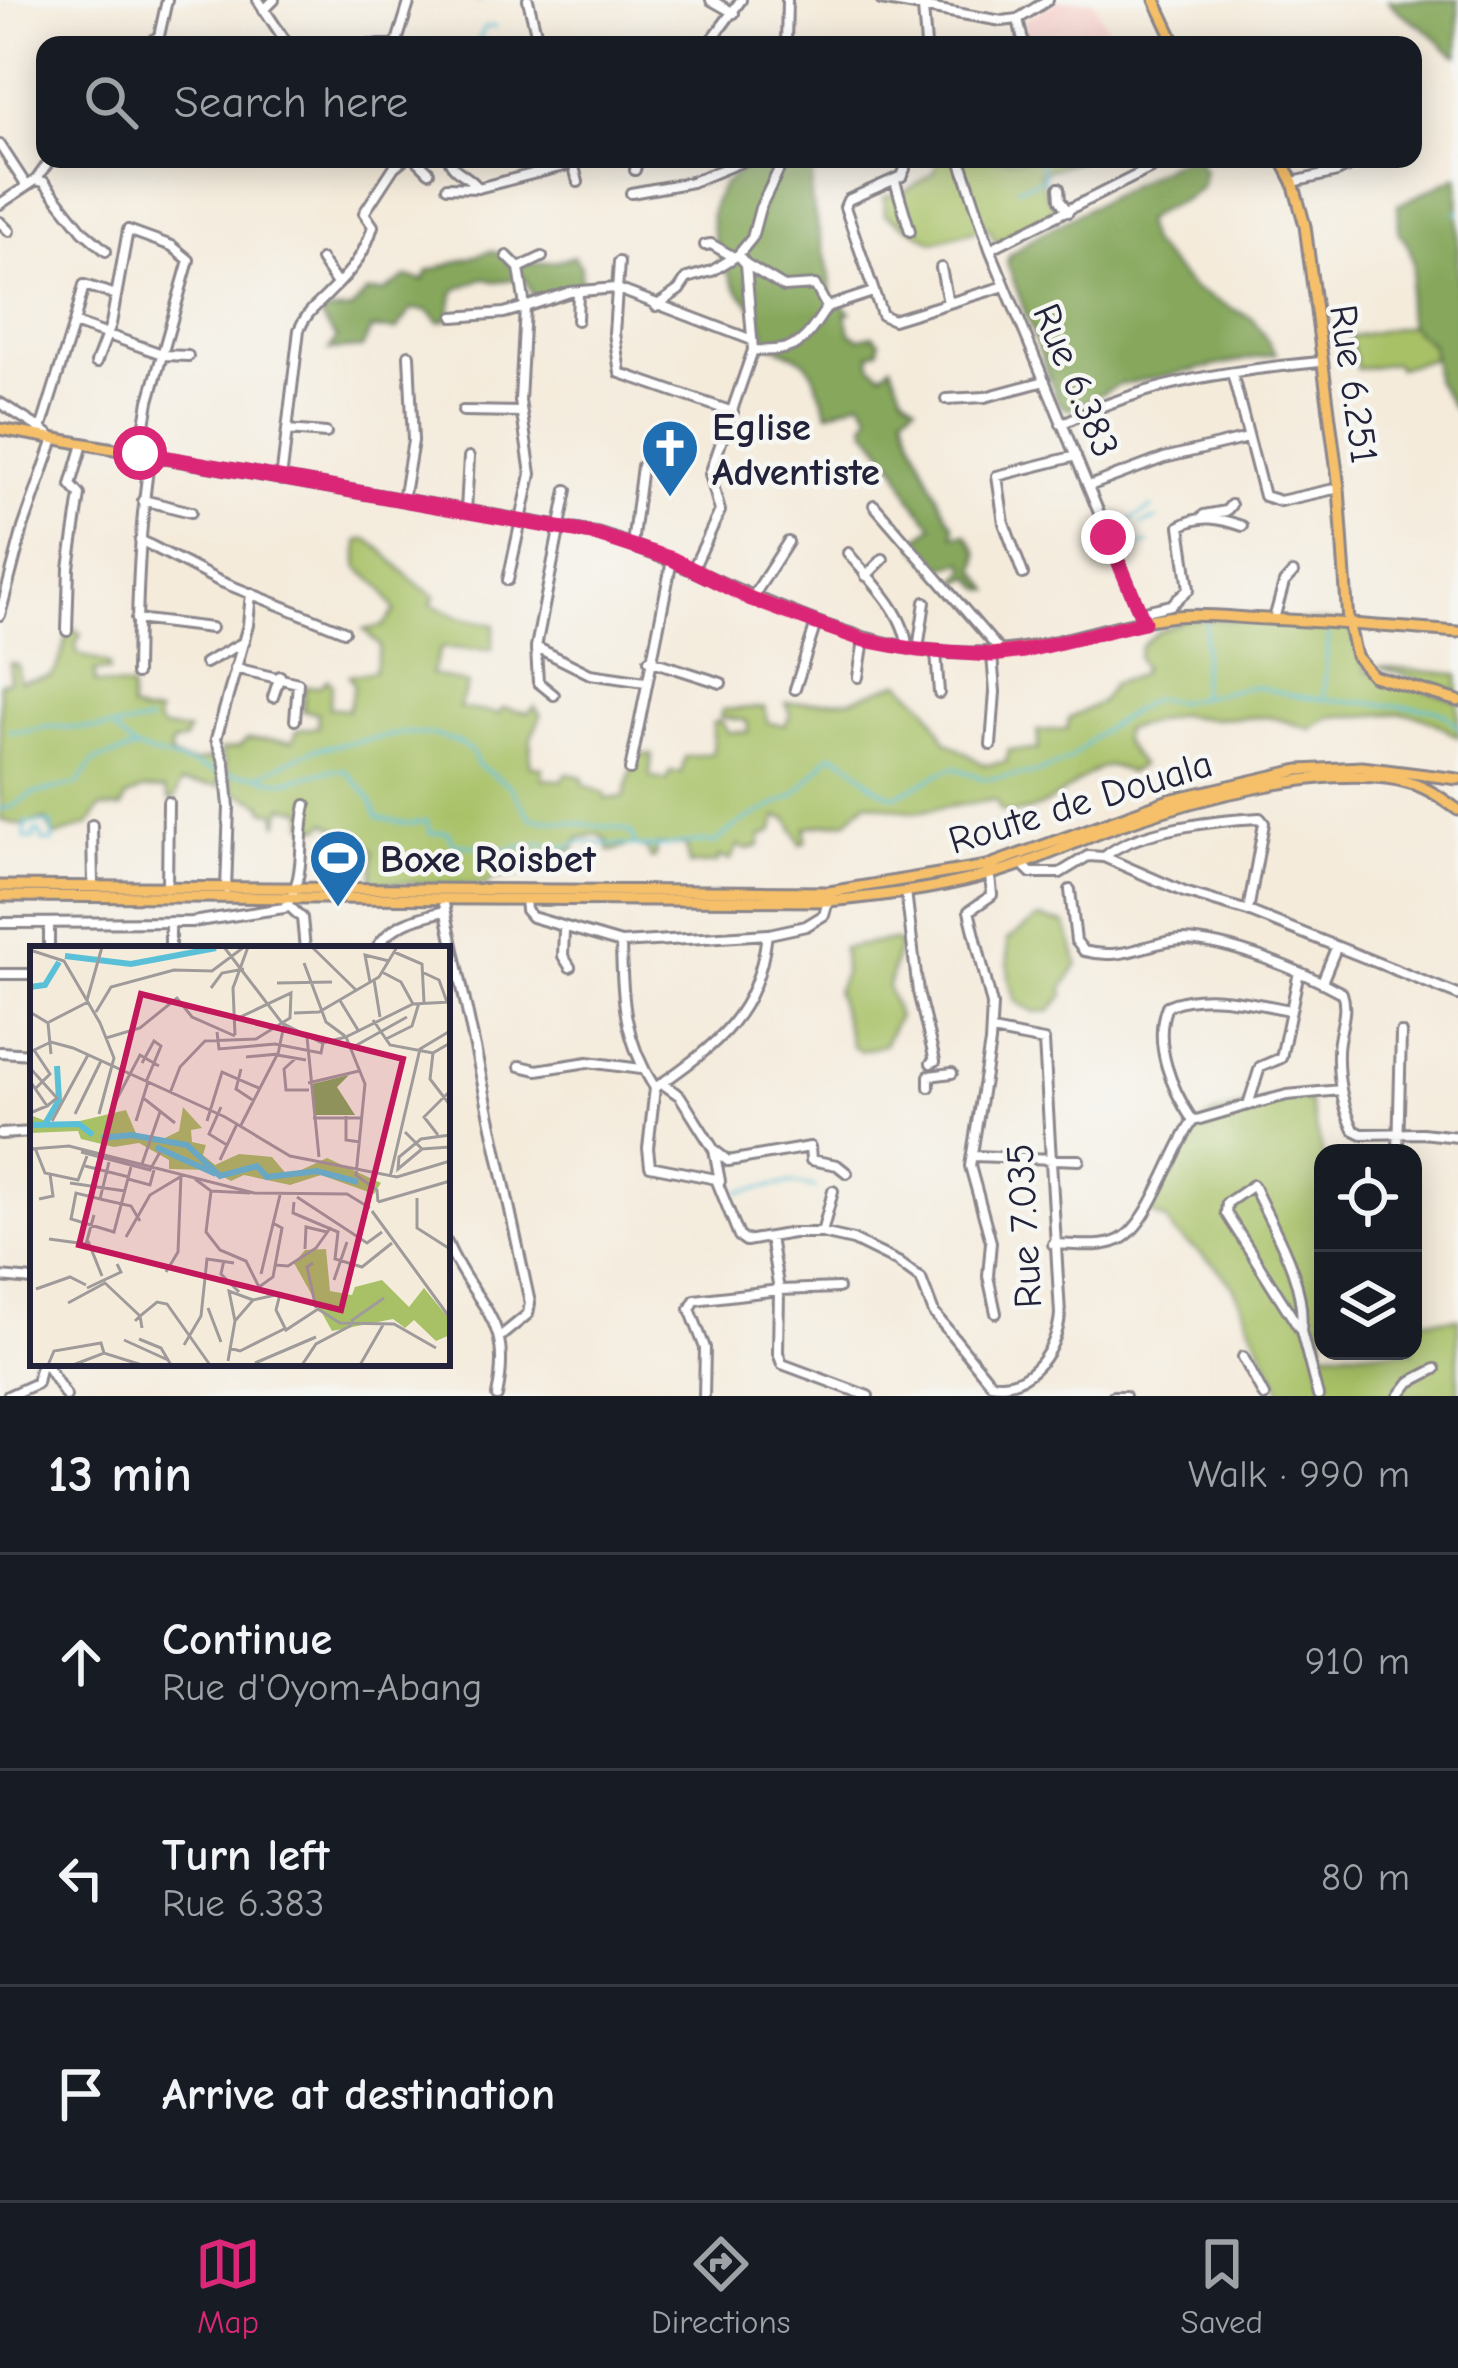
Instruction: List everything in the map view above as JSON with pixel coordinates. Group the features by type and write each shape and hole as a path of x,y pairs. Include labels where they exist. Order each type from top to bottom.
{"main road":[{"path":"1155,0 1172,36"},
{"name":"Rue 6.251","path":"1286,168 1304,226 1340,488 1348,622"},
{"path":"0,430 561,526 672,559 751,599 864,640 936,652 997,654 1142,617 1348,622 1458,632"},
{"path":"1348,622 1366,671 1458,701"},
{"name":"Route de Douala","path":"0,886 226,889 290,898 849,895 987,866 1120,815 1264,777 1362,767 1457,778"},
{"path":"0,896 290,898 444,905 526,899 828,901 990,874 1123,824 1299,781 1384,778 1426,789 1458,810"}],"street":[{"path":"159,36 167,0"},
{"path":"258,0 282,36"},
{"path":"265,10 274,0"},
{"path":"396,36 410,0"},
{"path":"537,36 529,4 541,0"},
{"path":"711,0 734,13"},
{"path":"715,36 740,0"},
{"path":"786,36 787,0"},
{"path":"881,0 987,20 1018,19 1048,0"},
{"path":"922,9 925,36"},
{"path":"1018,19 1022,36"},
{"path":"0,145 26,185"},
{"path":"0,204 36,180 45,168"},
{"path":"281,480 298,330 368,247 374,226 364,213 393,168"},
{"path":"426,168 430,172"},
{"path":"454,168 478,188"},
{"path":"529,168 530,176"},
{"path":"447,187 478,188 559,168"},
{"path":"574,168 578,182"},
{"path":"632,194 677,187 713,168"},
{"path":"656,305 680,290 687,278 712,271 752,238 780,168"},
{"path":"904,168 905,173 895,182 845,203 886,320 1005,286"},
{"name":"Rue 6.383","path":"963,168 990,249 1142,617"},
{"path":"990,249 1152,168"},
{"path":"1293,182 1345,168"},
{"path":"456,171 453,180 459,190"},
{"path":"36,180 44,182 83,231 106,251"},
{"path":"895,182 910,231"},
{"path":"1059,188 1068,212"},
{"path":"0,222 9,231"},
{"path":"96,363 108,334 128,230 172,246 189,260 149,401 136,674"},
{"path":"705,245 735,255 784,287 815,284 827,308"},
{"path":"507,256 519,268 525,307 521,412 531,474 508,580"},
{"path":"519,268 542,257"},
{"path":"321,260 337,284"},
{"path":"619,262 614,333 620,374 733,412"},
{"path":"693,569 720,511 710,475 753,345 746,264"},
{"path":"941,268 948,303"},
{"path":"40,429 84,286 116,295"},
{"path":"454,316 504,313 578,292 615,288 753,345 786,350 814,331 827,308 873,292"},
{"path":"577,320 578,292"},
{"path":"74,322 165,355 188,356"},
{"path":"404,500 413,441 409,355"},
{"path":"1061,424 1138,391 1320,362"},
{"path":"1232,373 1264,496 1271,501 1340,488"},
{"path":"946,399 985,397 1046,381"},
{"path":"0,404 54,439 0,615"},
{"path":"463,411 521,412"},
{"path":"286,430 326,433"},
{"path":"1089,486 1164,458 1248,437"},
{"path":"67,631 70,554 80,495 71,485 83,444"},
{"path":"1023,574 1004,523 997,476 1076,456"},
{"path":"466,511 469,457"},
{"path":"632,545 643,466"},
{"path":"554,695 538,682 536,647 567,490"},
{"path":"143,500 191,512"},
{"path":"874,505 997,654 991,745"},
{"path":"1142,617 1171,605 1189,589 1180,526 1226,511 1231,505"},
{"path":"1197,517 1242,526"},
{"path":"140,540 219,581 344,631"},
{"path":"751,599 788,542"},
{"path":"848,553 913,648"},
{"path":"630,770 672,559"},
{"path":"866,576 883,559"},
{"path":"1274,620 1284,583 1293,573"},
{"path":"226,889 229,807 226,770 216,739 244,642 251,593"},
{"path":"913,648 925,602"},
{"path":"136,619 211,628"},
{"path":"795,688 816,623"},
{"path":"858,676 864,640"},
{"path":"205,663 244,642"},
{"path":"536,647 590,674 645,682"},
{"path":"936,652 939,693"},
{"path":"649,660 721,682"},
{"path":"235,668 280,676 300,685 296,720"},
{"path":"273,697 280,676"},
{"path":"167,888 168,802"},
{"path":"0,923 170,922 252,915 290,898 303,866 300,838 306,806"},
{"path":"1104,856 1118,844 1171,831 1260,818 1264,823 1248,911"},
{"path":"92,825 93,886"},
{"path":"1022,864 1030,873 1060,873 1088,856 1104,856 1184,892 1248,911 1458,994"},
{"path":"990,874 992,895 969,911 992,1005 970,1166 990,1234 988,1276 996,1312"},
{"path":"1070,890 1076,941 1084,952 1112,955 1184,940 1298,972 1342,993 1338,1047 1342,1090 1357,1133 1458,1137"},
{"path":"906,891 929,1087"},
{"path":"290,898 302,918 305,946"},
{"path":"526,899 528,914 564,930 620,943 794,930 816,920 828,909 828,901"},
{"path":"378,946 385,934 402,923 444,905 530,1303 528,1314 501,1336"},
{"path":"170,922 170,946"},
{"path":"49,925 49,946"},
{"path":"564,930 562,948 570,967"},
{"path":"720,1183 710,1175 650,1166 648,1148 665,1084 745,1009 760,980 767,934"},
{"path":"620,943 624,1019 641,1070"},
{"path":"1322,982 1336,948"},
{"path":"1248,1105 1260,1067 1281,1058 1298,972"},
{"path":"1192,1121 1169,1076 1162,1027 1167,1006 1223,998 1291,1010"},
{"name":"Rue 7.035","path":"770,1238 822,1233 853,1240 912,1271 924,1285 941,1324 992,1383 1001,1385 1039,1366 1054,1342 1060,1314 1044,1041 992,1030"},
{"path":"1399,1144 1401,1033"},
{"path":"0,1052 30,1054"},
{"path":"520,1066 537,1070 588,1062 641,1070 665,1084 714,1150 728,1161 810,1147 811,1160 837,1165 847,1173"},
{"path":"929,1076 952,1073"},
{"path":"1053,1244 1101,1244 1126,1237 1192,1121 1287,1095 1342,1090"},
{"path":"0,1134 30,1132"},
{"path":"714,1150 739,1236 746,1241 770,1238 779,1290 782,1364 868,1396"},
{"path":"974,1156 1079,1160"},
{"path":"1301,1331 1297,1284 1253,1184 1227,1203 1226,1213 1301,1331 1318,1396"},
{"path":"822,1233 832,1191"},
{"path":"450,1248 501,1336 497,1396"},
{"path":"0,1277 30,1280"},
{"path":"704,1396 705,1348 691,1303 779,1290 838,1288"},
{"path":"1243,1358 1264,1396"},
{"path":"8,1396 37,1383 41,1366"},
{"path":"44,1366 66,1396"},
{"path":"1400,1396 1410,1382 1435,1369"},
{"path":"1113,1396 1126,1396"}],"shaded area":[{"path":"1059,0 1093,0 1111,36 1026,36 1020,23"}],"green space":[{"path":"1388,0 1458,0 1458,56 1449,51"},
{"path":"813,168 811,199 831,297 851,312 846,314 850,333 860,338 873,335 880,341 879,350 870,354 871,365 882,373 891,365 903,393 916,404 904,413 919,453 954,524 954,535 966,534 973,543 978,555 976,570 991,590 983,589 972,577 955,584 967,568 964,562 937,569 917,548 918,538 933,526 867,430 870,414 861,400 828,413 809,367 769,340 756,311 739,292 718,250 712,214 724,184 740,171"},
{"path":"935,168 1054,168 1039,173 1058,210 996,243 988,227 933,242 885,214 884,197 904,192"},
{"path":"1162,168 1202,168 1202,185 1189,197 1144,222 1150,243 1192,288 1253,319 1276,354 1118,385 1065,408 1058,402 1007,263 1009,256 1033,238"},
{"path":"1458,176 1458,416 1435,380 1432,345 1412,328 1407,314 1413,259 1399,233 1398,205"},
{"path":"490,251 502,254 510,265 574,256 581,267 581,287 534,298 524,277 496,282 483,278 454,291 448,320 439,322 428,311 412,309 397,330 371,329 362,348 329,350 337,338 321,318 324,312 351,310 367,292 383,292 406,277 424,280 428,271"},
{"path":"1410,325 1432,345 1435,358 1398,368 1394,363 1357,369 1349,337"},
{"path":"367,539 435,596 431,604 459,617 495,625 492,650 441,648 431,674 468,684 459,708 499,714 503,708 528,713 535,707 541,716 531,738 530,765 543,768 542,779 563,780 566,773 582,777 584,784 606,799 624,797 636,754 652,755 650,777 667,781 670,772 681,773 685,757 713,753 713,723 721,721 728,732 748,732 747,721 720,717 722,710 764,707 768,723 785,725 791,715 786,703 850,700 900,682 927,707 946,741 985,765 1006,762 1009,750 1038,750 1038,731 1067,729 1069,718 1101,702 1112,684 1139,675 1141,646 1157,632 1187,619 1348,622 1366,671 1458,701 1458,737 1410,714 1335,717 1311,729 1271,717 1178,715 1123,730 1123,741 1141,766 1129,773 1112,766 1100,768 1048,802 1017,813 1001,811 995,800 914,812 866,802 847,821 806,827 806,842 801,844 788,819 777,817 772,832 761,836 760,846 747,850 738,846 730,861 719,856 717,863 689,865 686,845 657,846 651,859 647,849 639,847 609,851 607,840 598,834 579,838 573,851 539,857 531,873 491,879 486,885 372,882 374,851 359,833 327,822 321,828 305,825 304,810 283,807 278,825 276,812 234,791 221,750 239,747 247,739 293,741 297,730 318,727 318,713 303,711 305,687 320,686 328,679 332,684 329,708 348,710 354,685 349,676 374,671 380,646 364,630 383,626 395,611 381,587 358,568 358,541"},
{"path":"73,628 81,634 78,654 109,664 109,671 95,671 95,683 131,688 131,709 158,714 157,722 163,728 188,731 185,740 171,744 170,755 194,762 218,756 220,786 181,783 170,801 165,790 144,789 126,798 122,808 100,808 90,824 57,836 46,820 20,825 0,820 0,683 9,681 10,663 18,665 19,681 51,676"},
{"path":"1379,667 1458,674 1458,692"},
{"path":"1039,918 1066,924 1078,964 1063,988 1064,995 1050,1011 1035,1012 1016,1002 1009,979 1007,940"},
{"path":"892,940 900,943 888,987 898,1017 884,1045 861,1051 852,1046 836,992 844,973 843,948"},
{"path":"1283,1098 1309,1101 1320,1144 1314,1144 1314,1360 1422,1360 1422,1320 1458,1318 1458,1396 1283,1396 1233,1286 1174,1233 1167,1221 1151,1213 1192,1129 1216,1114"}],"waterway":[{"path":"481,36 485,27 495,27"},
{"path":"1018,188 1045,178 1042,168"},
{"path":"1119,527 1152,508"},
{"path":"1141,525 1156,519"},
{"path":"1134,548 1149,543"},
{"path":"1200,697 1206,622"},
{"path":"1323,699 1329,629"},
{"path":"0,809 32,794 78,784 94,761 136,749 224,774 260,775 315,749 405,733 460,743 478,765 510,786 531,818 617,828 631,832 636,846 656,847 715,843 735,826 795,795 831,754 896,796 953,767 985,779 1036,773 1069,760 1096,735 1153,699 1178,702 1253,686 1301,697 1432,709 1458,727"},
{"path":"9,730 115,728 150,722"},
{"path":"115,731 135,749"},
{"path":"261,777 283,781 346,771 371,799 377,817 409,824 427,821 430,833 448,832 452,843 501,850 539,844 569,847 580,842 634,846"},
{"path":"25,823 51,823 53,841 44,842 39,831 34,832 34,839 25,839 25,823"},
{"path":"739,1192 791,1183 816,1188"}],"place":[{"name":"Eglise Adventiste","path":"670,499"},
{"name":"Boxe Roisbet","path":"338,909"}],"route":[{"path":"140,453 598,535 672,559 751,599 864,640 936,652 992,655 1024,651 1144,622 1108,537"}]}
